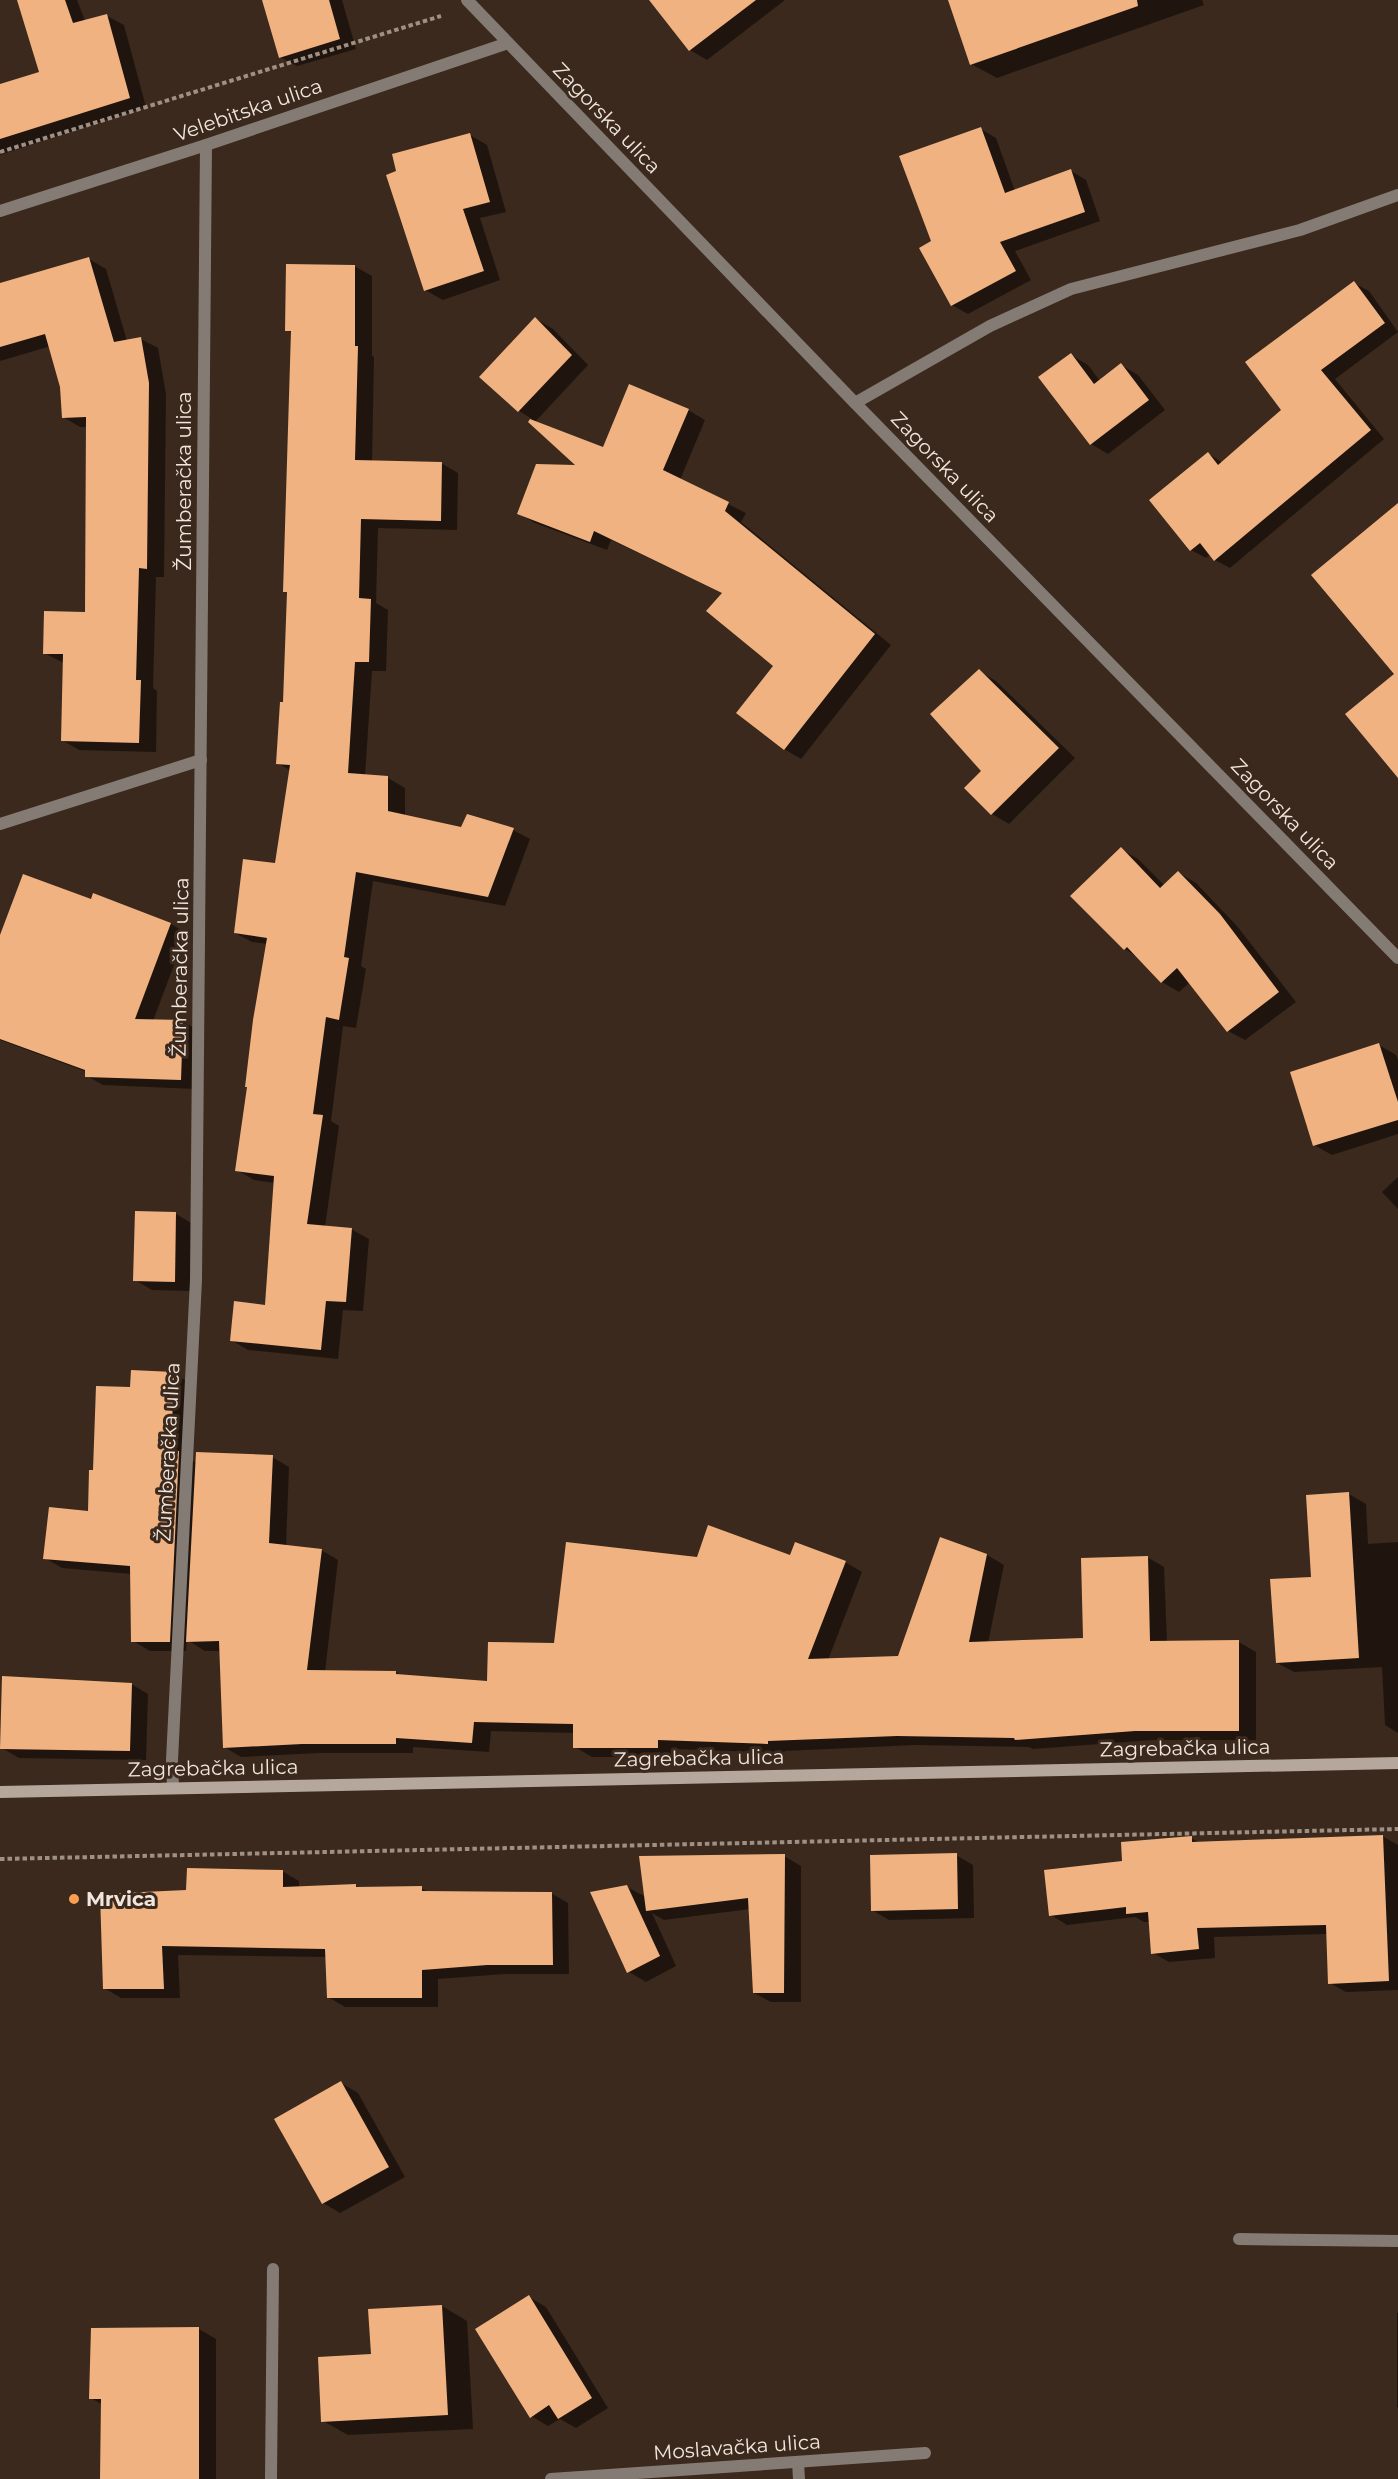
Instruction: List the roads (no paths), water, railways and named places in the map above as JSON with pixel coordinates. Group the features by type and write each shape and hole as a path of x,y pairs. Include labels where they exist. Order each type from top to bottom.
{"main road":[{"name":"Zagrebačka ulica","path":"0,1792 1398,1763"}],"street":[{"name":"Zagorska ulica","path":"470,3 855,403 1398,958"},
{"name":"Velebitska ulica","path":"0,211 206,145 508,43"},
{"name":"Žumberačka ulica","path":"173,1788 172,1760 196,1280 206,145"},
{"path":"855,403 990,326 1071,289 1300,230 1398,195"},
{"path":"0,824 201,760"},
{"path":"1239,2239 1398,2241"},
{"path":"271,2479 273,2269"},
{"name":"Moslavačka ulica","path":"551,2479 926,2453"},
{"path":"798,2462 798,2479"}],"place":[{"name":"Mrvica","path":"74,1899"}]}
